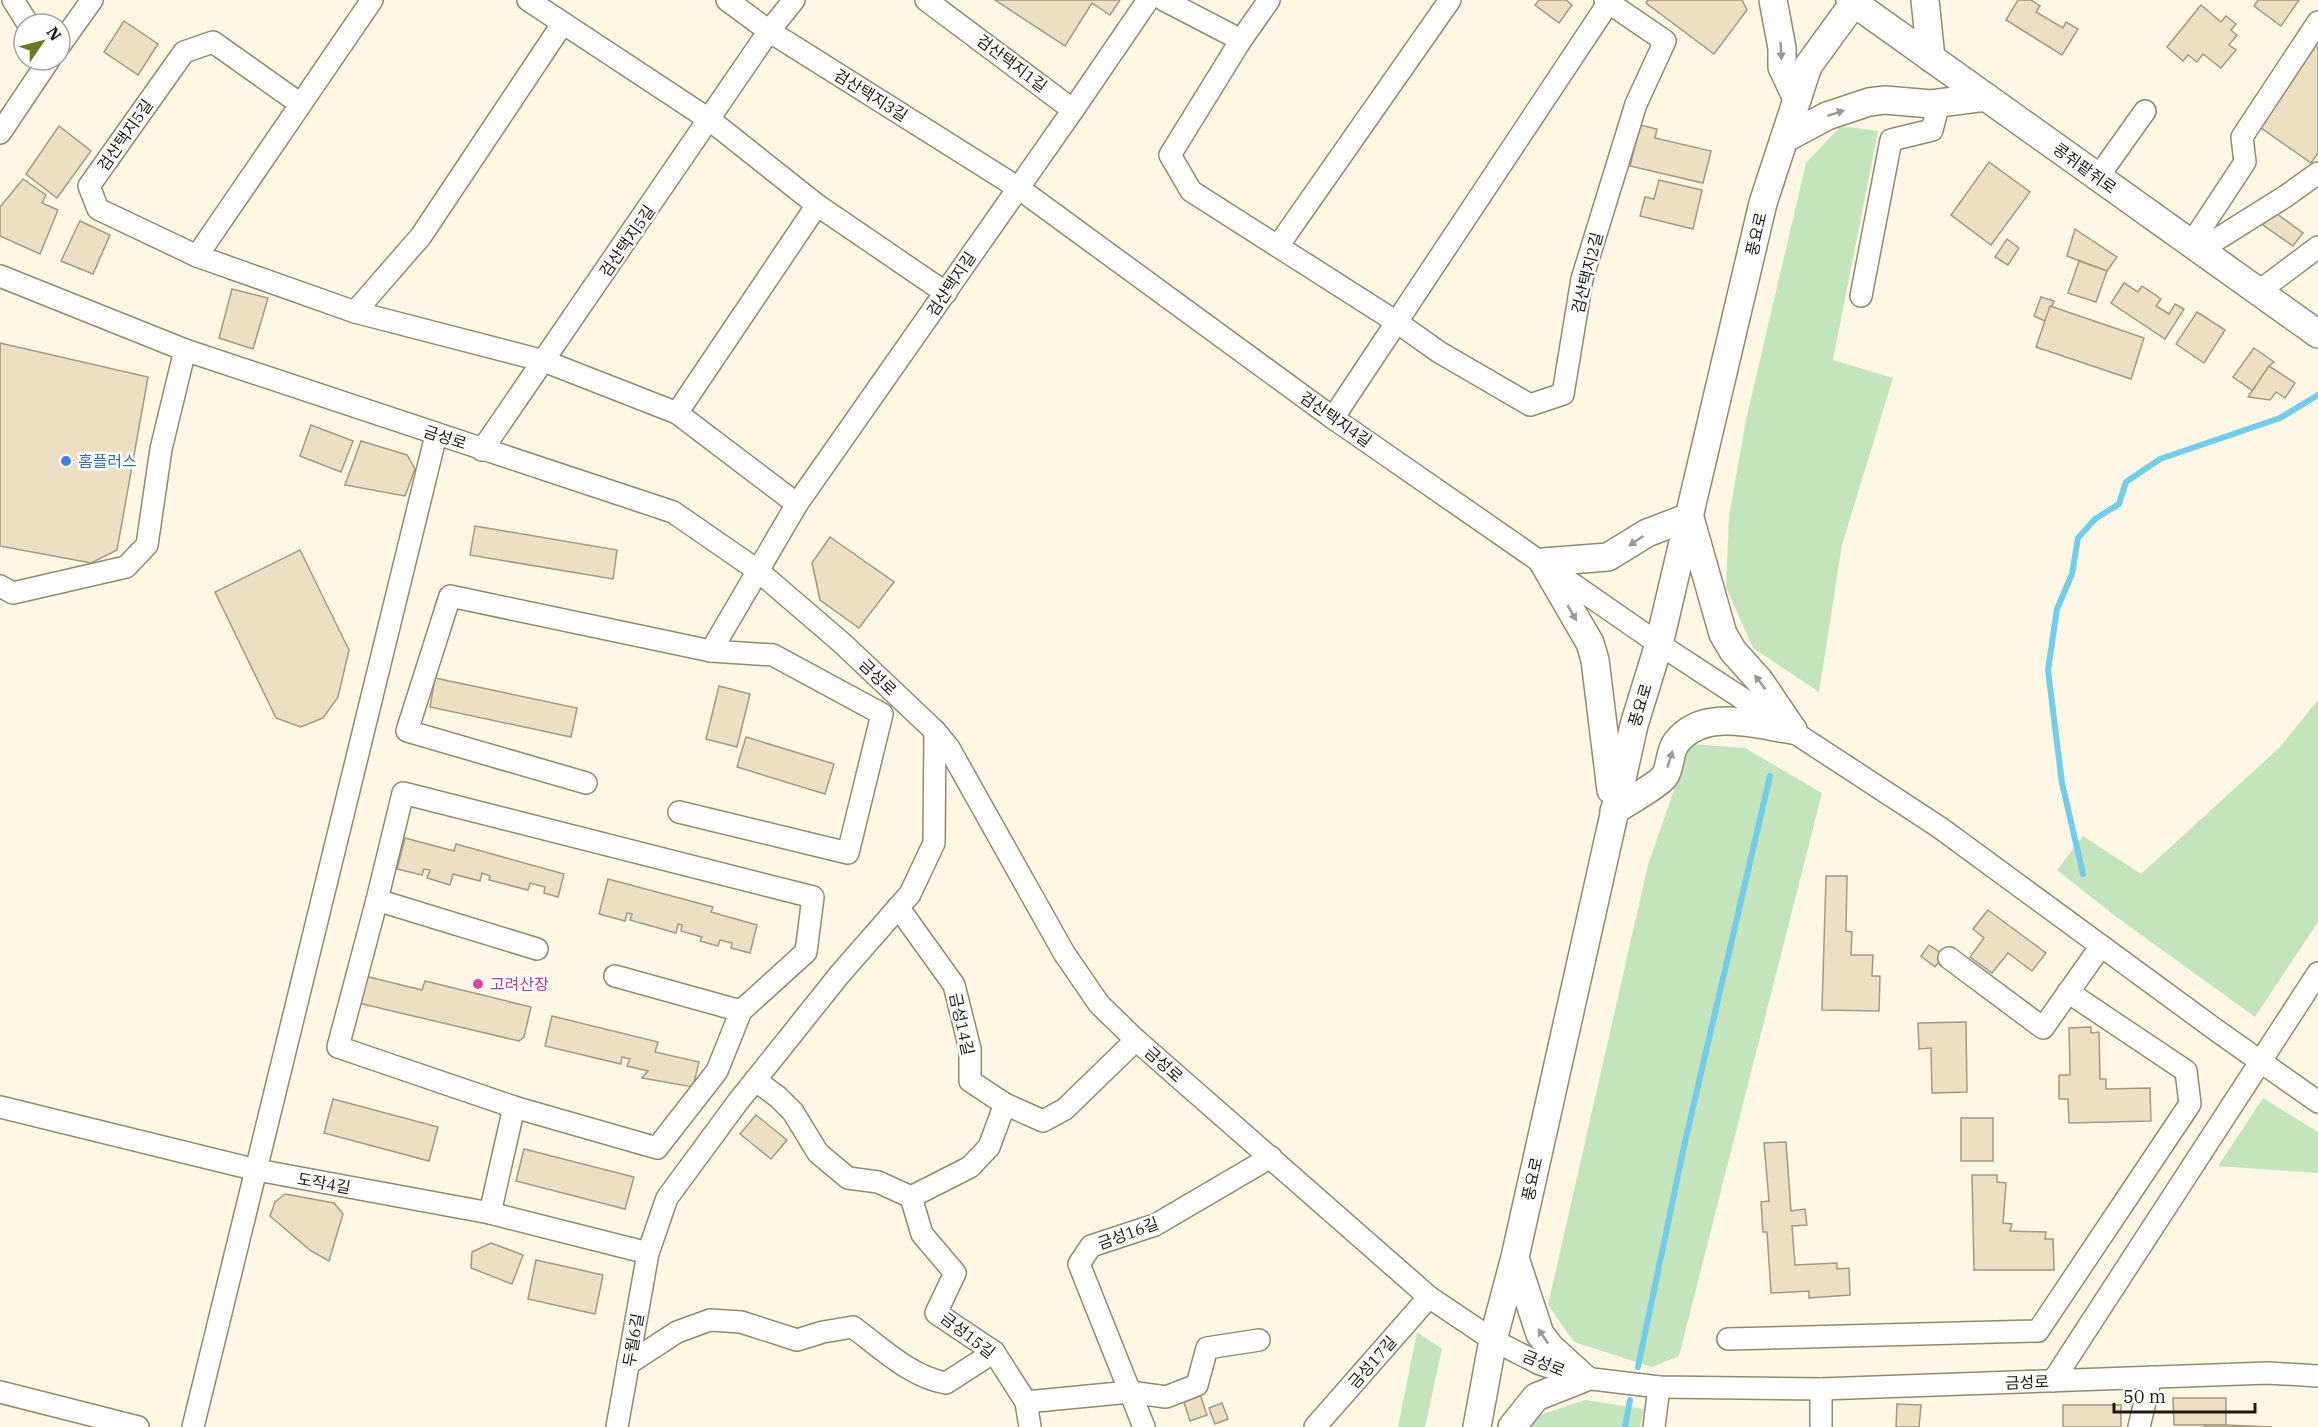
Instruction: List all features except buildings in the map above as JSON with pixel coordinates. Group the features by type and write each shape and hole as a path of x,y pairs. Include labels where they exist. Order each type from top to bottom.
{"main road":[{"path":"1773,0 1782,48 1782,67 1797,99"},
{"name":"풍요로","path":"1477,1427 1493,1340 1515,1257 1634,724 1659,644 1763,203 1808,66 1853,0"},
{"name":"콩쥐팥쥐로","path":"1853,0 2318,334"},
{"path":"1925,0 1931,58"},
{"path":"1784,139 1827,116 1869,102 1885,100 1939,103 1986,97"},
{"path":"1689,517 1723,634 1733,651 1759,680 1793,730 1720,720 1699,724 1684,733 1674,745 1664,777 1614,811 1595,660 1590,643 1544,562 1608,557 1647,533 1689,517"},
{"path":"1512,1427 1536,1397 1584,1378 1540,1334 1515,1257"}],"street":[{"path":"72,28 92,0"},
{"path":"197,256 299,103 372,0"},
{"path":"528,0 710,120 817,205 946,293"},
{"name":"검산택지3길","path":"727,0 769,31 1017,187"},
{"path":"769,31 794,0"},
{"name":"검산택지1길","path":"926,0 956,8 1073,110"},
{"name":"검산택지길","path":"711,651 797,504 1148,0"},
{"path":"1164,0 1241,40"},
{"name":"검산택지2길","path":"1269,0 1241,40 1170,155 1191,191 1398,323 1439,352 1530,405 1563,394 1582,279 1636,104 1665,41 1607,1 1398,323"},
{"path":"1278,246 1450,0"},
{"path":"2195,247 2246,162 2242,137 2318,22"},
{"path":"355,312 421,236 563,23"},
{"name":"검산택지5길","path":"544,361 769,31"},
{"name":"검산택지5길","path":"299,103 213,42 184,52 89,186 98,209 197,256 355,312 544,361 677,413 797,504"},
{"path":"0,133 41,72"},
{"path":"1861,296 1891,140 1932,130 1939,103"},
{"path":"2098,177 2145,111"},
{"path":"2195,247 2286,196 2318,172"},
{"name":"검산택지4길","path":"1017,187 1334,418 1659,644 1939,827 2318,1102"},
{"path":"677,413 817,205"},
{"path":"2258,292 2318,247"},
{"name":"금성로","path":"0,276 185,350 673,512 758,570 842,643 935,731 949,748 1064,953 1099,1004 1136,1040 1429,1297 1493,1340 1540,1364 1584,1378 1659,1387 1821,1389 2268,1373 2318,1377"},
{"path":"1334,418 1398,323"},
{"path":"0,586 13,592 126,567 147,545 160,449 185,350"},
{"path":"483,450 544,361"},
{"path":"193,1427 436,435"},
{"path":"586,783 407,731 450,596 711,651 773,655 882,714 848,853 679,812"},
{"path":"648,1253 667,1198 755,1080 840,974 910,894 934,843 935,731"},
{"path":"403,793 813,897 806,952 741,1011 717,1071 657,1148 514,1107 338,1047 403,793"},
{"path":"377,900 537,949"},
{"name":"금성14길","path":"898,907 954,985 970,1049 970,1081 1005,1104"},
{"path":"1949,958 2043,1028 2101,946"},
{"path":"2054,1381 2318,973"},
{"path":"615,976 741,1011"},
{"path":"1728,1339 2038,1331 2190,1104 2186,1071 2068,992"},
{"path":"755,1080 778,1097 793,1112 818,1153 848,1178 878,1182 911,1197 970,1167 989,1147 1005,1104 1042,1121 1065,1109 1136,1040"},
{"name":"도작4길","path":"0,1107 257,1170 490,1213 648,1253"},
{"path":"490,1213 514,1107"},
{"name":"금성16길","path":"1144,1427 1079,1263 1091,1246 1155,1225 1271,1157"},
{"name":"금성15길","path":"911,1197 922,1234 955,1272 936,1313 994,1352 1026,1402 1030,1427"},
{"name":"두월6길","path":"617,1427 648,1253"},
{"name":"금성17길","path":"1315,1427 1429,1297"},
{"path":"628,1364 677,1332 710,1320 741,1322 797,1340 823,1332 853,1327 889,1355 930,1380 946,1383 994,1352"},
{"path":"1026,1402 1130,1392 1166,1397 1197,1385 1207,1348 1258,1340"},
{"path":"2139,1427 2151,1377"},
{"path":"1654,1427 1659,1387"},
{"path":"1821,1389 1821,1427"},
{"path":"0,1392 138,1427"}],"green space":[{"path":"1841,126 1878,131 1833,360 1893,378 1842,545 1819,692 1753,648 1726,588 1729,516 1746,420 1806,163"},
{"path":"2318,700 2318,922 2255,1017 2115,916 2057,870 2083,836 2141,874 2280,747"},
{"path":"1690,744 1745,748 1822,793 1679,1356 1652,1367 1574,1342 1548,1305 1648,865"},
{"path":"2263,1098 2318,1132 2318,1173 2218,1166"},
{"path":"1417,1332 1442,1349 1425,1427 1398,1427"},
{"path":"1585,1400 1644,1409 1640,1427 1532,1427 1534,1417"}],"waterway":[{"path":"2083,874 2062,783 2048,670 2057,609 2072,574 2078,538 2095,519 2119,504 2126,482 2160,459 2280,418 2318,395"},
{"path":"1638,1367 1685,1142 1770,776"},
{"path":"1625,1427 1630,1400"}],"place":[{"name":"홈플러스","path":"66,461"},
{"name":"고려산장","path":"478,984"}]}
